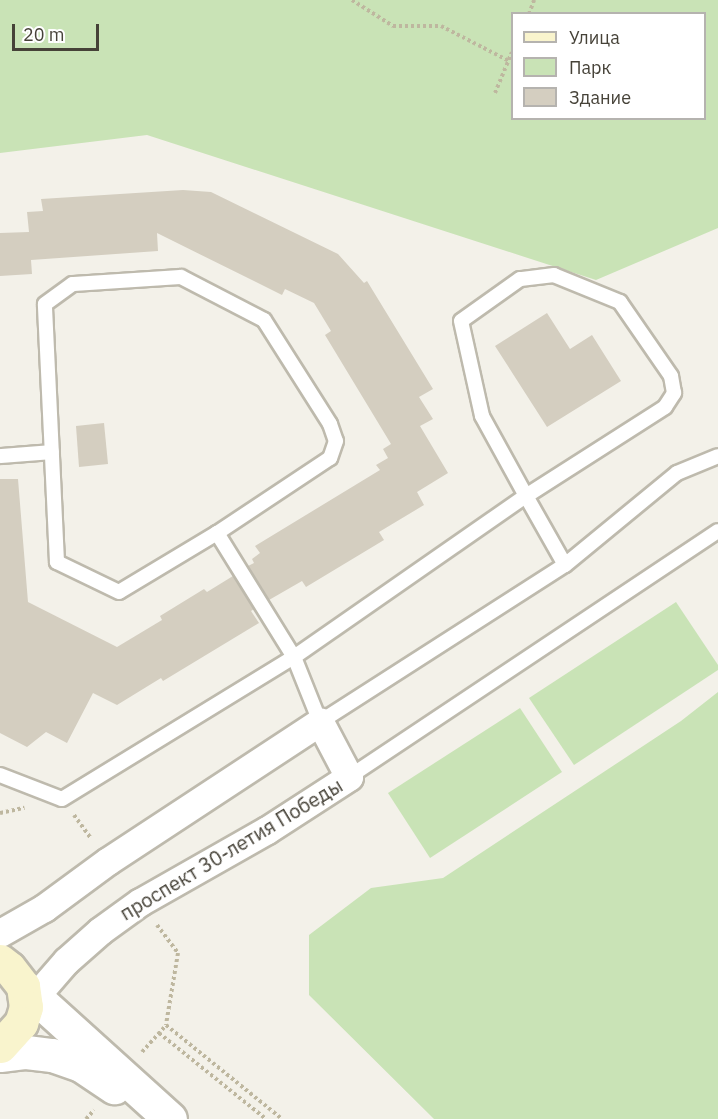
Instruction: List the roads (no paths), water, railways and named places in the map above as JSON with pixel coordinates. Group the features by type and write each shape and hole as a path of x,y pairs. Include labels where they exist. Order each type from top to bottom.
{"main road":[{"path":"0,961 9,968 28,996 21,1023 0,1046"}],"street":[{"name":"проспект 30-летия Победы","path":"28,996 100,931 140,902 267,830 349,777 320,722"},
{"path":"0,933 44,908 108,861 320,722"},
{"path":"28,996 167,1116"},
{"path":"0,1055 26,1052 62,1058 81,1065 167,1116"}],"lane":[{"path":"0,775 62,799 294,657 526,496 665,407 674,393 671,376 620,302 554,275 520,279 461,321 482,416 526,496 565,565"},
{"path":"181,277 264,320 330,424 336,441 330,458 217,533 119,592 57,562 45,304 73,284 181,277"},
{"path":"0,456 52,452"},
{"path":"217,533 294,657 320,722 565,565 677,473 718,456"},
{"path":"349,777 718,531"}]}
